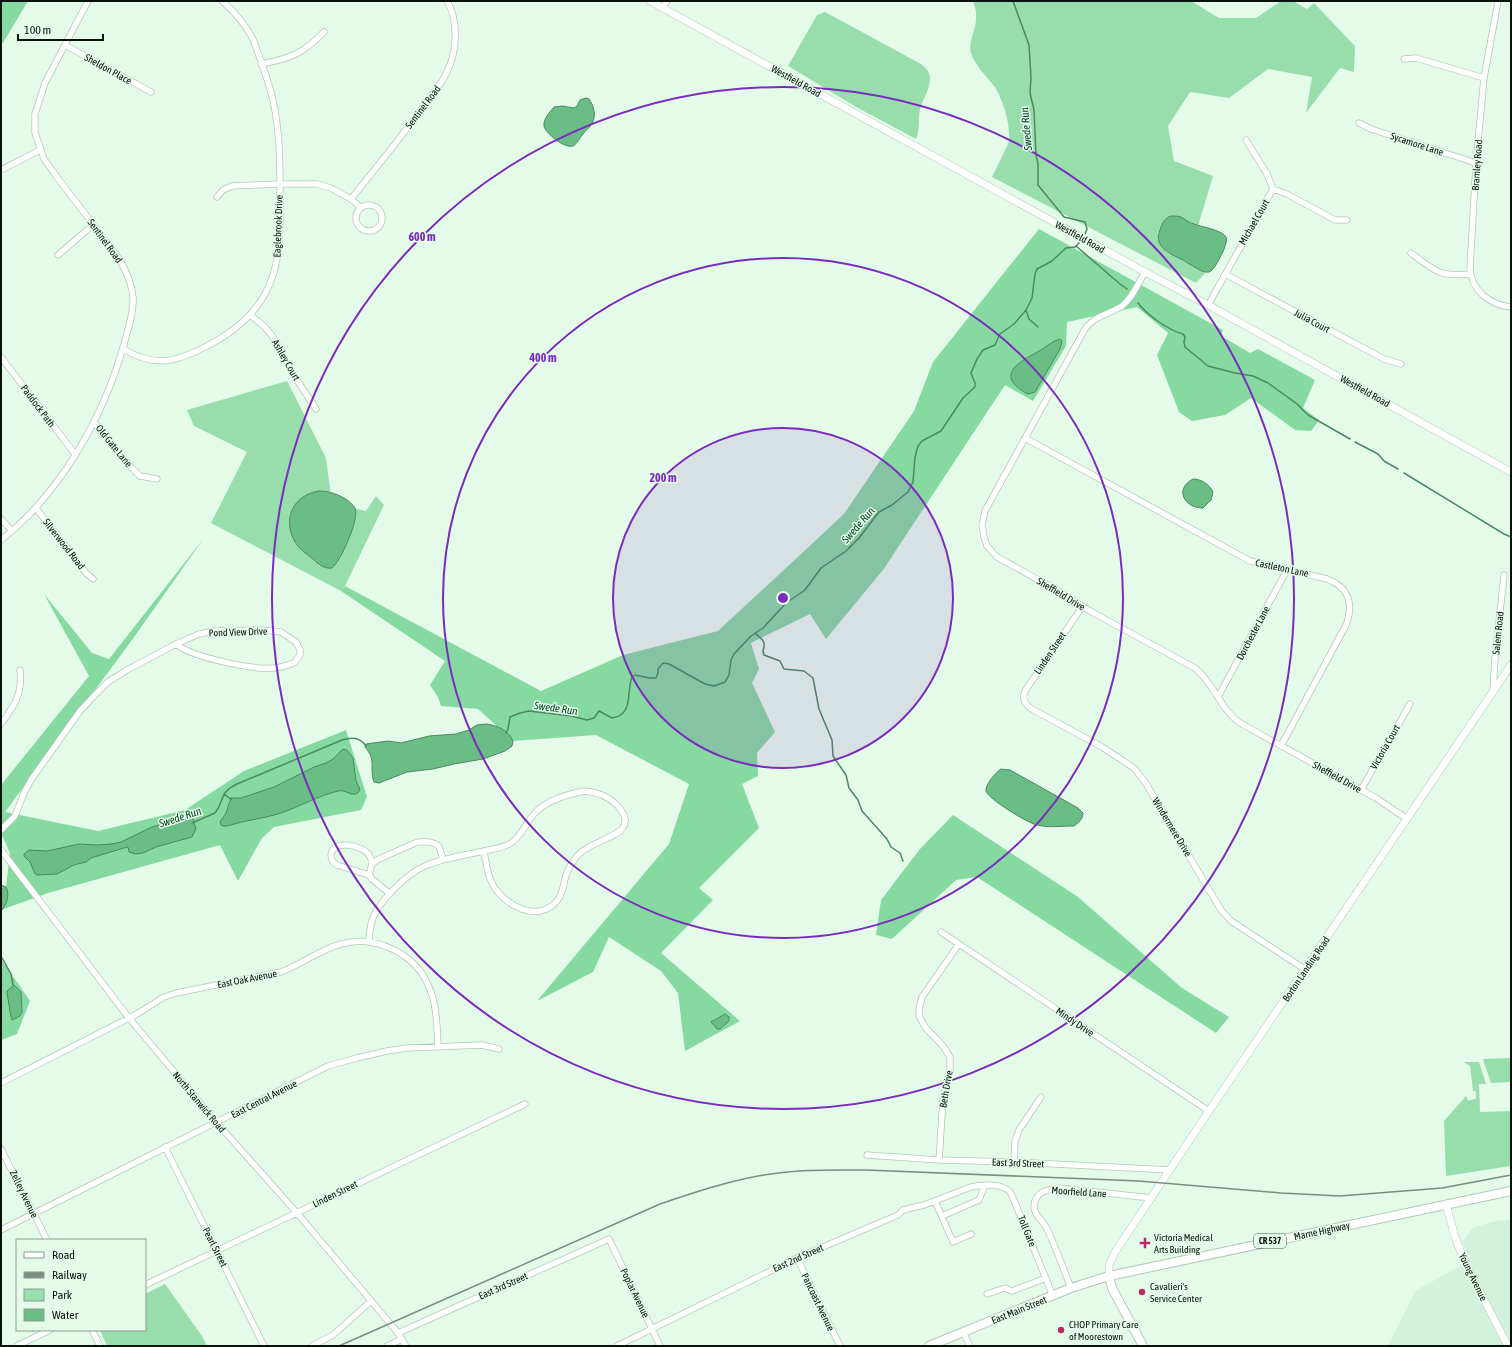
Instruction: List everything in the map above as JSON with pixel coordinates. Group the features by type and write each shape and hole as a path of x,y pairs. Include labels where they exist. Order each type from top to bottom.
{"main road":[{"name":"Marne Highway","path":"1109,1276 1511,1191"},
{"name":"East Main Street","path":"930,1346 1071,1288 1109,1276"},
{"path":"1109,1276 1112,1288 1143,1346"}],"street":[{"name":"Sentinel Road","path":"1,540 36,508 54,486 94,422 109,392 132,314 133,297 125,269 120,260 44,159 35,133 36,109 45,83 88,1"},
{"name":"Eaglebrook Drive","path":"122,349 136,356 155,362 164,362 182,357 222,339 250,315 265,294 276,265 280,244 280,184 278,127 273,99 249,31 233,11 222,1"},
{"name":"Sentinel Road","path":"351,199 413,121 448,71 454,54 455,36 453,19 447,1"},
{"name":"Westfield Road","path":"650,1 1511,472"},
{"path":"663,8 667,1"},
{"name":"Bramley Road","path":"1471,274 1476,163 1484,78 1498,1"},
{"path":"261,64 280,60 301,52 324,32"},
{"name":"Sheldon Place","path":"65,45 151,92"},
{"path":"1404,59 1416,58 1484,78"},
{"name":"Sycamore Lane","path":"1359,123 1372,129 1476,163"},
{"name":"Michael Court","path":"1208,305 1273,189 1267,174 1246,140"},
{"path":"1,170 40,150"},
{"path":"217,197 223,190 232,186 317,184 332,188 351,199 360,208"},
{"path":"1273,189 1287,194 1335,220 1347,220"},
{"path":"364,206 372,206 379,209 382,217 378,228 374,230 366,230 357,223 356,215 360,208 364,206"},
{"path":"58,256 93,225"},
{"path":"1411,253 1438,272 1450,275 1471,274 1477,288 1484,296 1498,305 1511,307"},
{"name":"Sheffield Drive","path":"1145,272 1126,303 1087,326 985,511 982,525 984,537 990,551 997,557 1055,589 1082,607 1195,668 1204,677 1236,721 1376,798 1407,819"},
{"name":"Julia Court","path":"1225,274 1384,359 1401,364"},
{"name":"Ashley Court","path":"250,315 264,326 273,337 316,409"},
{"name":"Paddock Path","path":"1,357 75,454"},
{"name":"Old Gate Lane","path":"94,422 128,465 140,476 157,479"},
{"name":"Castleton Lane","path":"1025,438 1250,561 1327,578 1338,584 1343,589 1348,596 1350,610 1346,625 1281,746"},
{"name":"Silverwood Road","path":"36,508 86,573 93,579"},
{"path":"1,519 12,531"},
{"name":"Dorchester Lane","path":"1218,697 1287,570"},
{"name":"Salem Road","path":"1493,691 1504,575"},
{"name":"Linden Street","path":"1024,700 1024,693 1027,688 1082,607"},
{"name":"Pond View Drive","path":"1,830 15,816 31,780 92,697 108,682 126,670 176,644 198,634 214,631 262,630 281,632 296,642 300,650 300,655 294,663 275,668 257,668 194,654 181,649 176,644"},
{"name":"Borton Landing Road","path":"1109,1276 1109,1265 1115,1252 1511,665"},
{"path":"1,724 14,706 19,696 21,681 20,670"},
{"name":"Windermere Drive","path":"1024,700 1030,708 1102,747 1134,768 1145,782 1221,910 1231,921 1306,970"},
{"name":"Victoria Court","path":"1361,790 1410,704"},
{"path":"369,942 371,923 378,910 401,882 413,872 427,865 443,860 510,844 516,839 535,813 541,807 549,803 574,793 594,792 612,800 623,811 626,819 625,826 621,832 591,845 578,854 567,873 562,894 550,908 540,912 531,912 523,909 507,901 498,893 489,876 484,851"},
{"path":"372,864 377,860 420,842 434,844 439,847 443,860"},
{"path":"369,875 372,864 369,855 361,849 342,845 336,846 332,849 332,862 369,875 390,894"},
{"name":"North Stanwick Road","path":"1,850 129,1018 217,1123 297,1213 398,1333 406,1346"},
{"name":"Mindy Drive","path":"941,932 1209,1111"},
{"name":"East Oak Avenue","path":"1,1083 129,1018 164,997 176,993 281,972 293,968 325,949 342,943 369,942 388,947 407,958 423,976 429,986 434,1002 438,1047"},
{"name":"Beth Drive","path":"939,1160 943,1099 950,1071 950,1058 943,1046 925,1027 919,1016 919,1010 922,997 959,944"},
{"name":"East Central Avenue","path":"1,1230 328,1066 387,1051 482,1045 499,1049"},
{"path":"1014,1162 1015,1140 1019,1130 1041,1097"},
{"name":"Linden Street","path":"146,1285 525,1104"},
{"name":"Pearl Street","path":"165,1147 264,1346"},
{"name":"Zelley Avenue","path":"1,1148 46,1239"},
{"name":"East 3rd Street","path":"867,1155 939,1160 1014,1162 1170,1170"},
{"path":"942,1216 979,1200 985,1185"},
{"name":"East 2nd Street","path":"617,1346 797,1258 898,1215 903,1210 924,1205 971,1187 985,1185"},
{"name":"Toll Gate","path":"985,1185 1003,1187 1011,1193 1053,1296"},
{"name":"Moorfield Lane","path":"1071,1288 1046,1225 1035,1213 1035,1202 1039,1195 1046,1190 1059,1188 1152,1198"},
{"path":"935,1201 953,1242 972,1234"},
{"name":"Young Avenue","path":"1446,1204 1454,1237 1465,1263 1508,1346"},
{"name":"East 3rd Street","path":"398,1333 609,1239"},
{"name":"Poplar Avenue","path":"609,1239 660,1346"},
{"name":"Pancoast Avenue","path":"797,1258 840,1346"},
{"path":"987,1294 1005,1288 1012,1291 1046,1278"},
{"path":"312,1346 333,1335 371,1301"},
{"path":"17,1346 48,1331"},
{"path":"92,1331 100,1346"},
{"path":"963,1332 970,1346"},
{"path":"387,1346 402,1339"}],"shaded area":[{"path":"1,1 28,1 1,46"},
{"path":"1039,229 1223,330 1221,336 1250,353 1258,349 1315,380 1303,408 1319,420 1311,431 1295,430 1251,398 1225,415 1192,421 1179,412 1157,355 1168,333 1137,307 1067,322 1066,346 1033,401 1005,385 883,570 826,639 810,614 751,643 759,669 752,683 775,732 757,753 758,776 742,784 759,828 699,888 713,900 661,953 740,1021 685,1051 678,993 661,971 609,937 593,972 537,1001 669,844 689,784 596,735 513,741 478,709 441,706 438,697 430,685 445,661 341,591 345,586 541,691 623,655 718,631 844,514 914,411 933,362"},
{"path":"204,538 132,640 5,812 98,831 185,810 244,771 346,730 367,797 361,810 274,827 262,838 238,881 220,845 48,893 1,910 1,888 6,887 10,853 1,833 1,785 89,676 44,594 92,653 109,659"},
{"path":"953,815 1078,897 1182,988 1229,1017 1216,1033 977,877 956,880 892,939 876,935 881,900 920,849"},
{"path":"1,959 30,1001 17,1034 1,1040"},
{"path":"1511,1219 1511,1346 1388,1346 1415,1291 1471,1260 1462,1242 1473,1228 1491,1222"}],"green space":[{"path":"973,1 1191,1 1219,18 1256,18 1281,1 1293,1 1307,9 1314,3 1355,46 1354,72 1340,68 1306,113 1312,77 1268,69 1229,98 1190,92 1168,126 1174,161 1213,176 1198,226 1183,219 1162,224 1158,233 1158,240 1168,253 1206,272 1196,283 992,177 1009,142 1009,128 1006,113 997,91 978,66 971,53 971,40 976,17 976,10"},
{"path":"825,12 921,64 928,71 930,82 920,109 916,139 858,108 788,66 817,15"},
{"path":"287,381 326,458 331,496 348,507 366,511 376,496 384,505 345,586 341,591 211,523 247,452 194,426 187,410"},
{"path":"1511,1058 1511,1082 1491,1083 1483,1059"},
{"path":"1464,1062 1479,1062 1486,1084 1479,1084 1480,1112 1511,1111 1511,1166 1446,1176 1444,1121 1466,1096 1468,1101 1476,1099 1476,1091 1473,1091 1470,1066"},
{"path":"165,1284 202,1336 207,1346 107,1346 100,1331 146,1331 146,1294"}],"water":[{"path":"586,98 589,99 593,108 593,122 573,146 561,143 545,129 544,123 546,118 554,107 562,106 574,108 580,100"},
{"path":"1171,216 1181,217 1189,222 1220,232 1226,237 1224,249 1219,260 1211,271 1202,271 1192,266 1168,252 1161,245 1158,236 1161,227 1165,219"},
{"path":"1060,339 1062,341 1060,349 1035,392 1028,394 1012,381 1011,375 1013,369 1018,364 1052,342"},
{"path":"1193,479 1204,482 1213,492 1211,500 1203,508 1191,505 1184,497 1184,488 1187,483"},
{"path":"319,491 339,495 352,504 356,513 355,521 348,540 340,558 332,568 326,568 317,563 299,547 291,533 290,517 292,509 302,497"},
{"path":"486,724 506,731 513,741 512,746 505,751 483,759 433,769 407,772 379,783 374,782 372,774 372,759 365,747 366,744 388,741 401,743 429,736 456,734 469,730 477,725"},
{"path":"343,749 347,750 353,758 356,781 360,789 358,793 353,794 338,791 274,815 227,826 221,825 220,822 226,813 231,798 241,798 274,787 314,767 326,763 333,759"},
{"path":"1001,769 1010,770 1078,808 1083,813 1081,819 1074,826 1041,826 1032,823 1009,810 988,795 986,791 987,785 991,779"},
{"path":"182,815 186,815 193,819 196,829 192,837 156,847 143,853 136,854 129,852 128,847 91,858 86,862 74,865 57,874 37,875 35,874 30,862 24,856 24,854 29,850 47,851 79,844 98,845 121,842"},
{"path":"1,885 6,887 8,896 5,906 1,911"},
{"path":"14,985 21,992 22,1012 20,1016 12,1020 7,991"},
{"path":"725,1014 729,1017 729,1021 720,1029 717,1029 711,1022"}],"waterway":[{"name":"Swede Run","path":"1013,1 1029,45 1031,78 1030,93 1034,110 1038,185 1064,217 1085,222 1087,229 1085,234"},
{"name":"Swede Run","path":"506,733 510,717 529,711 571,716 587,720 594,718 599,711 612,718 619,716 626,708 632,677 635,675 656,678 658,669 663,663 669,664 705,684 714,686 725,682 729,675 731,660 734,654 751,636 763,628 786,603 805,590 821,568 846,551 859,538 879,512 892,505 908,492 913,482 915,457 918,446 922,441 941,431 963,398 975,387 971,373 977,359 983,350 995,345 1000,334 1014,324 1026,310 1032,298 1037,269 1052,261 1066,248 1075,247 1080,242"},
{"path":"1076,246 1127,289"},
{"path":"1138,303 1158,322 1183,334 1185,337 1185,347 1208,366 1253,376 1268,383 1297,404 1308,415 1350,439"},
{"path":"1026,310 1029,319 1038,327"},
{"path":"1355,442 1378,454 1384,461 1398,469"},
{"path":"1404,473 1511,537"},
{"path":"755,633 764,643 764,655 780,661 784,669 804,671 813,678 819,709 832,740 833,756 846,775 849,788 858,800 862,811 887,839 891,847 900,853 903,861"},
{"name":"Swede Run","path":"192,823 215,813 224,794 231,787 237,784 342,740 356,738 366,746"},
{"path":"224,794 232,800"},
{"name":"Swede Run","path":"1,956 11,974 13,985"}],"railway":[{"path":"339,1346 660,1204 722,1184 771,1174 807,1170 866,1170 1139,1181 1281,1193 1340,1196 1442,1188 1511,1175"}],"place":[{"name":"Victoria Medical Arts Building","path":"1145,1243"},
{"name":"Cavalieri's Service Center","path":"1142,1292"},
{"name":"CHOP Primary Care of Moorestown","path":"1061,1330"}]}
